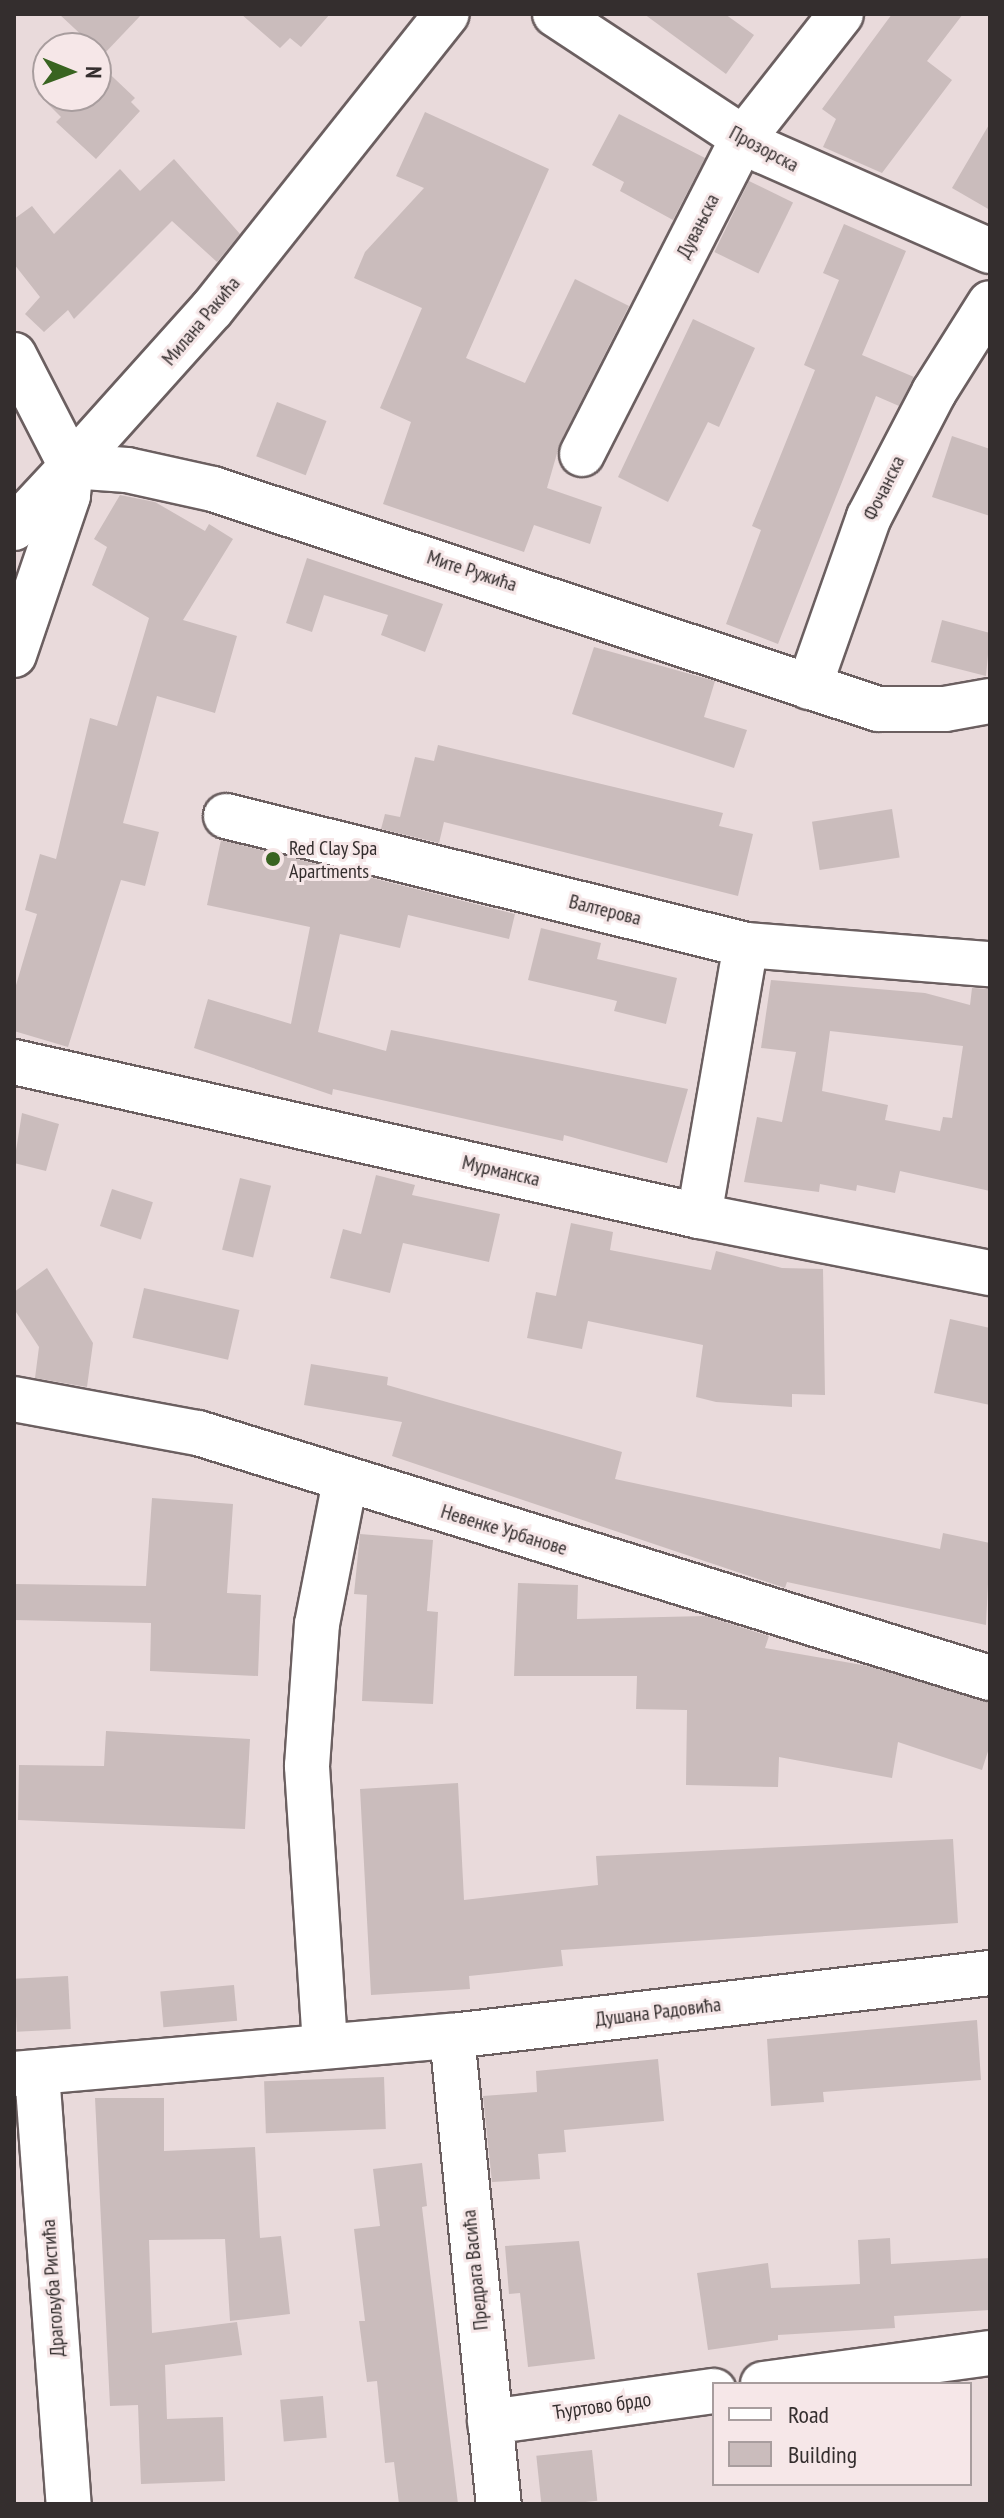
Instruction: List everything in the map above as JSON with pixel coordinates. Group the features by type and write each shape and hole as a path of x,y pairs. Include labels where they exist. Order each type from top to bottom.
{"street":[{"name":"Милана Ракића","path":"14,528 212,309 447,14"},
{"name":"Прозорска","path":"555,14 742,140 990,251"},
{"name":"Дувањска","path":"582,454 742,140 841,14"},
{"name":"Фочанска","path":"809,687 869,517 934,392 990,303"},
{"path":"14,355 71,466 68,496 14,655"},
{"path":"14,484 71,466"},
{"name":"Мите Ружића","path":"71,466 165,476 227,493 565,600 809,687 905,711 990,701"},
{"name":"Валтерова","path":"226,816 746,945 990,964"},
{"path":"699,1216 746,945"},
{"name":"Мурманска","path":"14,1062 699,1216 990,1273"},
{"name":"Невенке Урбанове","path":"14,1399 198,1433 345,1481 990,1678"},
{"path":"325,2045 307,1766 317,1624 345,1481"},
{"name":"Душана Радовића","path":"26,2073 452,2036 990,1973"},
{"name":"Предрага Васића","path":"452,2036 499,2504"},
{"name":"Драгољуба Ристића","path":"26,2073 69,2504"},
{"path":"778,2382 990,2353"},
{"name":"Ћуртово брдо","path":"490,2422 712,2391"}],"building":[{"path":"59,14 142,14 112,46 112,32 78,32"},
{"path":"241,14 330,14 301,47 290,38 280,48"},
{"path":"644,14 725,14 754,35 726,74"},
{"path":"892,14 963,14 927,61 952,80 882,173 823,147 836,119 822,109"},
{"path":"112,76 135,98 131,102 140,111 96,159 56,122 61,117 56,112 112,112"},
{"path":"425,112 549,169 466,358 525,383 575,279 629,306 560,443 547,488 602,507 590,544 534,525 524,552 383,504 411,422 380,408 422,308 354,278 365,252 424,188 396,176"},
{"path":"619,114 705,158 673,220 620,191 624,182 592,165"},
{"path":"990,123 990,210 952,188"},
{"path":"174,159 240,234 217,262 172,221 74,319 68,310 44,332 25,314 40,297 14,264 14,219 32,206 54,234 120,169 140,191"},
{"path":"749,181 793,202 758,273 714,252"},
{"path":"844,224 906,251 862,355 914,377 899,406 876,396 778,644 726,624 761,530 752,526 815,370 804,365 839,280 823,273"},
{"path":"693,319 755,348 719,427 708,422 668,502 618,477"},
{"path":"277,402 326,421 306,475 256,456"},
{"path":"952,436 990,449 990,516 932,497"},
{"path":"120,495 155,502 205,531 209,524 233,539 183,620 237,636 215,713 157,696 123,823 159,832 145,886 121,880 68,1047 14,1031 14,992 37,914 25,910 40,854 56,859 90,718 117,726 149,618 92,585 107,547 94,539"},
{"path":"307,558 443,604 425,652 381,635 388,615 324,595 312,632 286,623"},
{"path":"942,620 990,633 986,676 931,662"},
{"path":"594,647 715,681 704,717 747,730 734,768 572,714"},
{"path":"438,745 723,813 719,826 753,834 738,896 444,822 439,843 381,829 385,814 400,817 415,757 434,761"},
{"path":"892,809 900,857 820,870 812,822"},
{"path":"221,840 515,914 509,939 408,915 400,948 340,934 318,1032 386,1051 391,1030 688,1089 667,1163 564,1135 563,1141 333,1089 332,1095 194,1048 208,999 291,1024 310,927 207,905"},
{"path":"541,928 601,943 597,959 677,978 666,1024 614,1011 617,1001 528,980"},
{"path":"771,980 925,993 970,1005 972,988 990,989 990,1191 900,1171 895,1193 857,1185 856,1191 820,1184 819,1192 744,1182 757,1117 782,1122 796,1052 761,1048","holes":["830,1031 963,1046 952,1118 943,1117 940,1131 885,1120 888,1105 822,1091"]},
{"path":"22,1113 59,1124 46,1171 14,1163"},
{"path":"376,1175 415,1185 412,1195 500,1214 489,1262 403,1243 390,1293 330,1278 343,1229 361,1234"},
{"path":"240,1178 271,1186 253,1258 222,1250"},
{"path":"112,1189 153,1202 141,1239 100,1226"},
{"path":"571,1223 613,1232 610,1250 711,1270 716,1251 782,1268 823,1269 825,1395 792,1394 792,1407 716,1402 696,1397 703,1345 588,1321 582,1349 527,1338 536,1292 556,1296"},
{"path":"47,1268 93,1343 87,1387 35,1378 39,1347 14,1309 14,1292"},
{"path":"144,1288 239,1310 228,1360 133,1338"},
{"path":"950,1319 990,1328 990,1405 934,1393"},
{"path":"311,1364 388,1377 387,1385 622,1452 615,1479 940,1549 943,1533 990,1543 986,1625 787,1582 785,1588 392,1456 402,1422 304,1405"},
{"path":"152,1498 233,1504 227,1593 261,1595 258,1676 150,1671 151,1623 14,1620 14,1584 146,1586"},
{"path":"360,1534 433,1540 427,1611 438,1612 433,1704 362,1701 367,1595 354,1594"},
{"path":"518,1583 578,1585 577,1619 706,1616 769,1636 765,1648 868,1666 990,1702 990,1745 982,1770 898,1742 892,1778 779,1757 778,1787 686,1785 687,1710 636,1709 637,1676 514,1676"},
{"path":"106,1731 250,1739 245,1829 18,1820 19,1765 104,1766"},
{"path":"458,1783 464,1900 598,1885 596,1856 953,1839 958,1923 561,1950 563,1966 469,1976 470,1989 371,1995 360,1789"},
{"path":"68,1976 71,2029 17,2032 14,1979"},
{"path":"234,1985 237,2021 163,2027 160,1991"},
{"path":"977,2020 981,2080 823,2092 824,2102 771,2106 767,2039"},
{"path":"658,2059 664,2121 564,2130 566,2152 538,2154 540,2179 492,2182 483,2096 537,2092 536,2071"},
{"path":"384,2077 386,2129 266,2133 264,2081"},
{"path":"95,2098 164,2098 164,2151 255,2147 260,2238 281,2236 290,2314 230,2321 225,2239 149,2240 152,2333 237,2322 242,2355 165,2365 167,2419 223,2417 225,2481 141,2484 138,2405 110,2406"},
{"path":"422,2163 427,2206 422,2207 458,2504 399,2504 394,2462 385,2463 377,2381 367,2382 359,2321 365,2321 354,2229 380,2226 373,2169"},
{"path":"890,2238 891,2264 990,2258 990,2310 894,2316 895,2328 778,2335 778,2340 708,2350 697,2273 768,2263 771,2288 860,2284 858,2240"},
{"path":"579,2241 595,2359 528,2367 520,2293 509,2294 505,2246"},
{"path":"323,2396 327,2438 284,2442 280,2400"},
{"path":"592,2450 597,2501 541,2504 536,2456"}],"place":[{"name":"Red Clay Spa Apartments","path":"273,859"}]}
